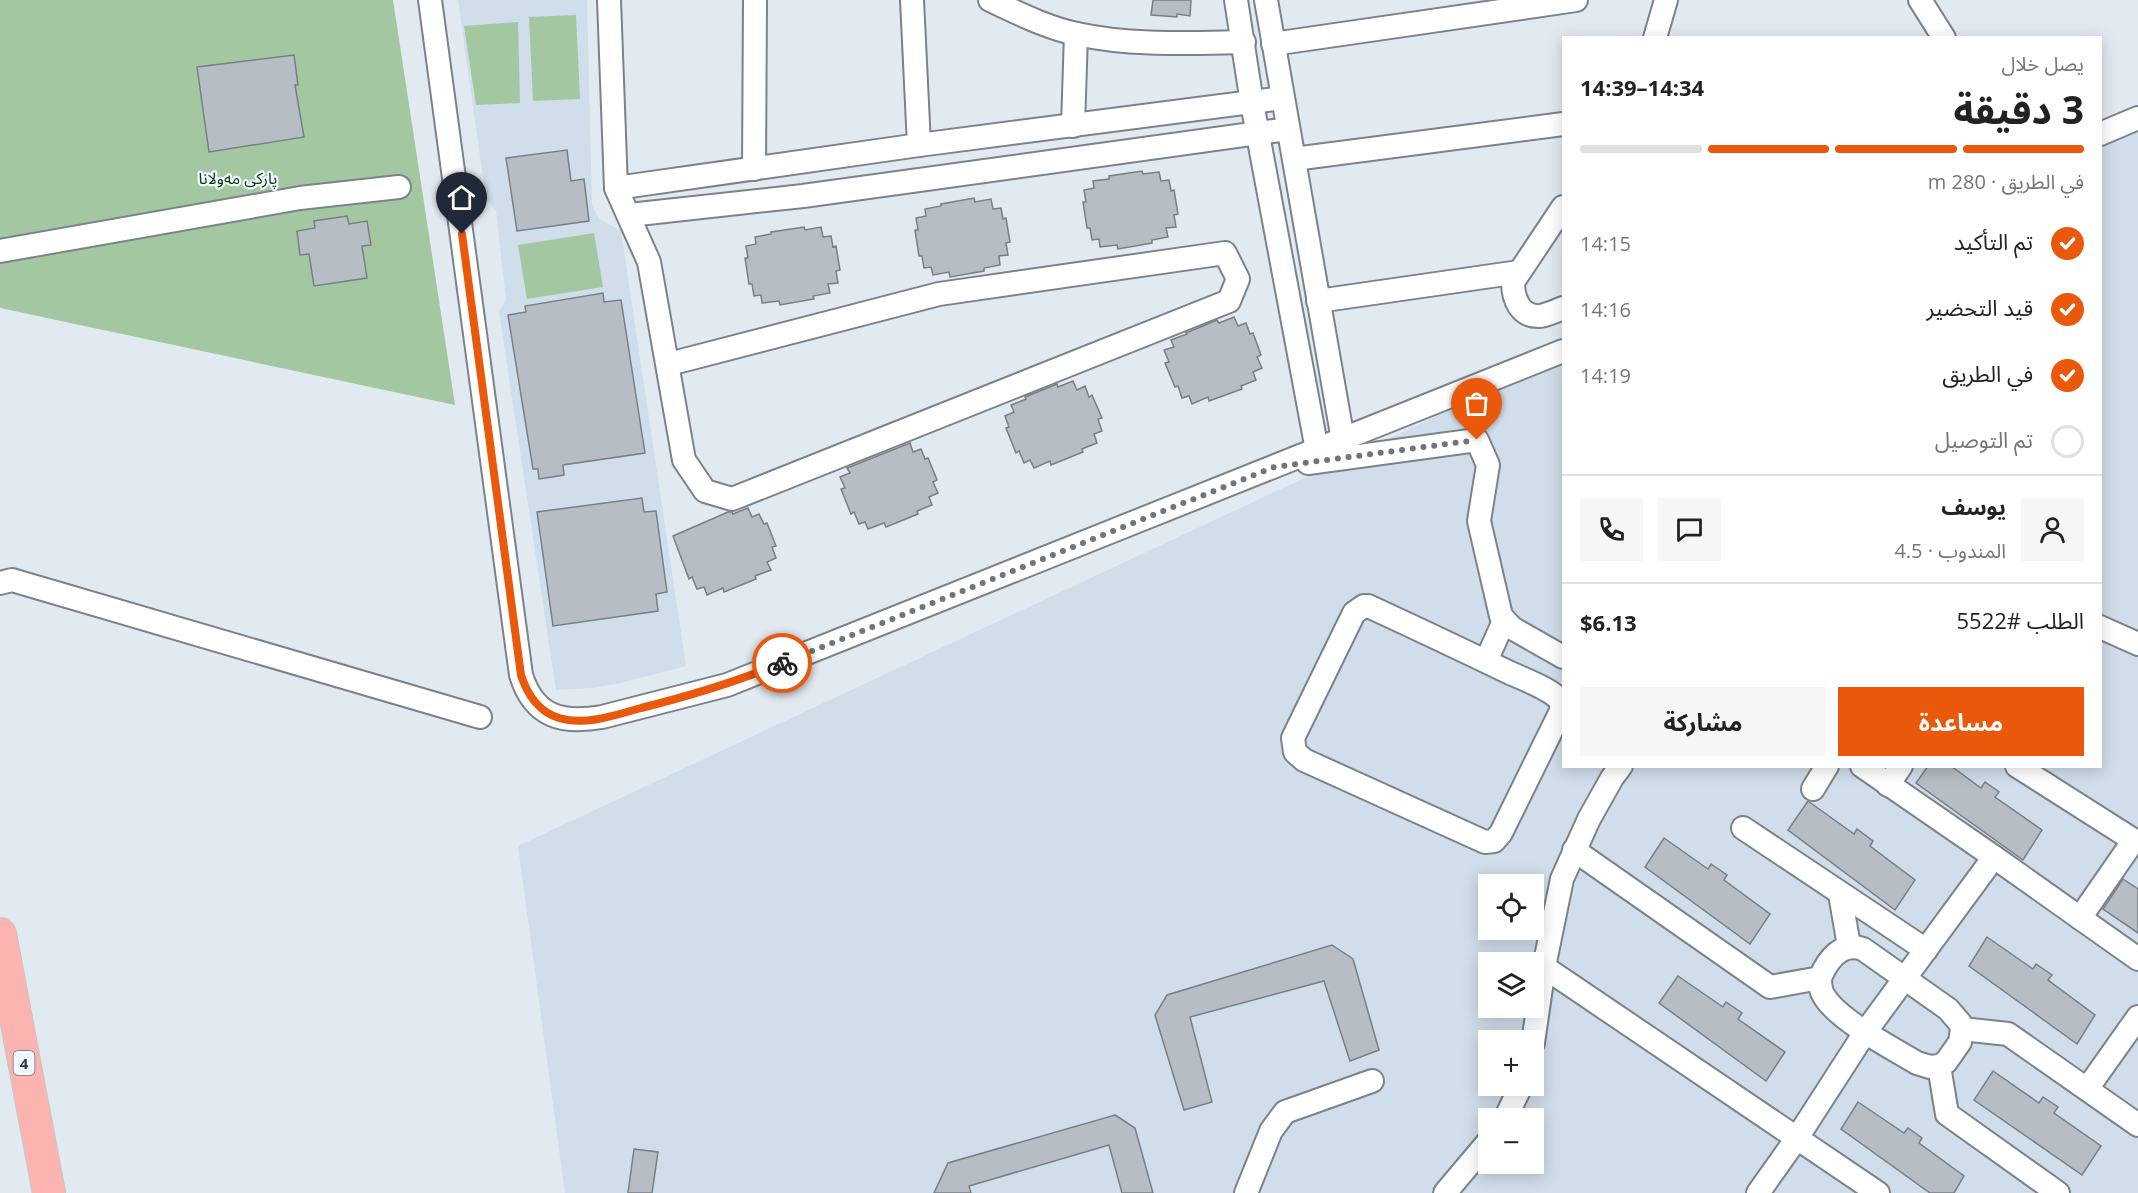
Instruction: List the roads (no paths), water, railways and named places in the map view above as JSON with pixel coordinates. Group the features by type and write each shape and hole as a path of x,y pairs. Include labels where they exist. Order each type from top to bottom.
{"highway":[{"name":"4","path":"0,934 48,1193"}],"street":[{"path":"430,0 521,675 535,703 551,715 570,720 592,719 727,685 1562,351"},
{"path":"609,0 616,188 649,262 669,364 684,460 705,491 732,499 1229,301 1238,279 1225,253 939,294 669,364"},
{"path":"754,169 755,0"},
{"path":"912,0 919,145"},
{"path":"990,0 1025,16 1076,34 1121,41 1171,44 1244,42"},
{"path":"1236,0 1252,103 1317,450"},
{"path":"1266,0 1343,440"},
{"path":"1273,44 1576,0"},
{"path":"1656,36 1666,0"},
{"path":"1920,0 1943,36"},
{"path":"1072,126 1076,34"},
{"path":"616,188 919,145 1282,98"},
{"path":"2102,133 2138,118"},
{"path":"1293,159 1562,124"},
{"path":"629,215 803,196 1288,129"},
{"path":"800,162 803,196"},
{"path":"0,251 300,198 399,187"},
{"path":"1562,208 1513,282 1513,295 1518,306 1527,313 1539,316 1562,308"},
{"path":"1318,302 1519,272"},
{"path":"1303,375 1330,369"},
{"path":"1274,467 1477,440 1488,465 1479,521 1498,610 1504,621 1512,628 1562,656"},
{"path":"0,583 12,580 480,717"},
{"path":"1368,606 1486,661 1555,695 1559,698 1562,707 1501,833 1494,841 1485,842 1304,760 1295,752 1293,738 1354,613 1360,607 1368,606"},
{"path":"1486,661 1504,621"},
{"path":"2102,628 2138,644"},
{"path":"1620,768 1574,850 1562,879 1544,967 1878,1193"},
{"path":"1813,789 1826,768"},
{"path":"1865,768 2138,959"},
{"path":"1888,785 1900,768"},
{"path":"2021,768 2136,842 2080,918"},
{"path":"1743,828 1926,950"},
{"path":"1574,850 1770,987 1820,978"},
{"path":"1758,1193 1797,1138 1866,1031 1994,857"},
{"path":"1840,894 1849,946"},
{"path":"1849,946 1857,946 1871,953 1952,1013 1962,1029 1960,1042 1946,1062 1930,1067 1917,1064 1841,1015 1828,1003 1822,992 1820,978 1834,955 1849,946"},
{"path":"2087,1089 2138,1017"},
{"path":"1962,1029 2008,1034 2138,1125"},
{"path":"1939,1066 1947,1114 2058,1193"},
{"path":"1246,1193 1271,1131 1285,1112 1372,1081"},
{"path":"1445,1193 1478,1154"}],"park label":[{"name":"پارکی مەولانا","path":"238,178"}]}
